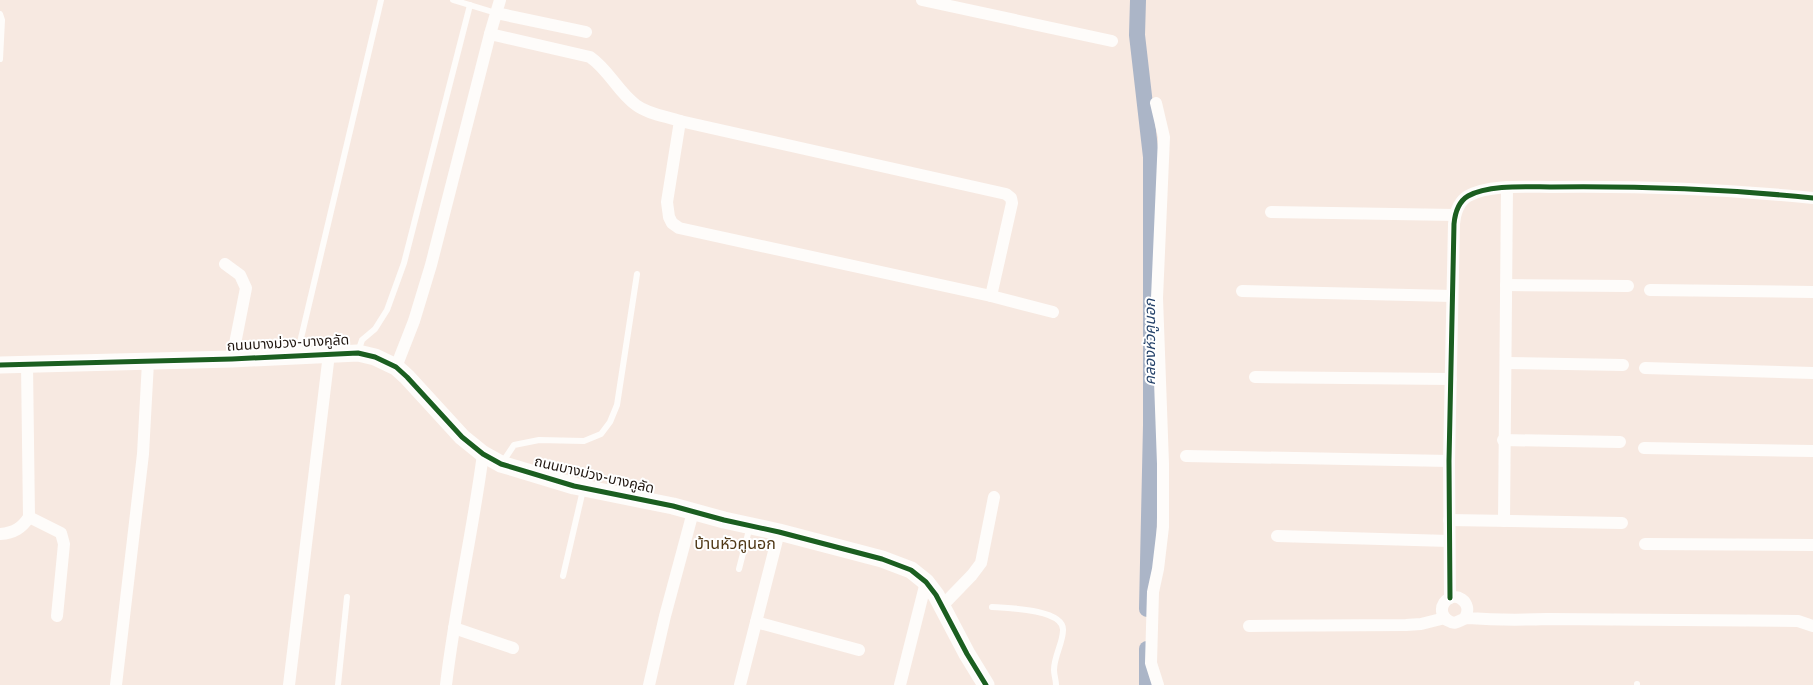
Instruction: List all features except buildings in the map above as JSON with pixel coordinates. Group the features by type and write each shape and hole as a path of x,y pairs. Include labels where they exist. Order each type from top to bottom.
{"street":[{"path":"396,367 414,321 431,265 500,0"},
{"path":"922,0 1112,41"},
{"path":"496,13 586,32"},
{"path":"490,34 590,57 601,66 636,105 647,111 680,121 1006,194 1012,203 991,296"},
{"path":"1156,103 1164,137 1157,298 1163,464 1163,527 1158,569 1153,592 1151,663 1158,685"},
{"path":"680,121 667,211 672,223 679,228 991,296 1053,312"},
{"path":"1450,598 1449,461 1452,296 1455,216 1460,203 1467,197 1476,193 1507,187 1592,186 1740,191 1813,198"},
{"path":"1504,521 1503,440 1506,363 1507,187"},
{"path":"1271,212 1455,216"},
{"path":"225,264 240,275 246,288 232,359"},
{"path":"1506,285 1628,286"},
{"path":"1650,290 1813,292"},
{"path":"1242,291 1452,296"},
{"name":"ถนนบางม่วง-บางคูลัด","path":"0,365 148,362 297,357 358,353 375,357 396,367 462,437 483,454 501,464 584,488 673,506 779,532 882,559 911,570 926,582 936,595 967,654 986,685"},
{"path":"289,685 328,354"},
{"path":"116,685 143,454 148,362"},
{"path":"1506,363 1623,365"},
{"path":"0,534 10,533 23,526 29,517 27,365"},
{"path":"1645,368 1813,373"},
{"path":"1255,377 1451,380"},
{"path":"1503,440 1620,442"},
{"path":"1644,448 1813,451"},
{"path":"446,685 483,454"},
{"path":"1186,456 1449,461"},
{"path":"942,606 972,575 981,563 994,497"},
{"path":"649,685 665,616 693,512"},
{"path":"29,517 61,533 64,544 57,616"},
{"path":"1449,520 1622,522"},
{"path":"740,685 779,532"},
{"path":"1277,536 1449,541"},
{"path":"1645,544 1813,545"},
{"path":"900,685 926,582"},
{"path":"1450,598 1461,598 1468,607 1468,613 1465,618 1460,622 1455,623 1449,622 1445,618 1442,606 1445,601 1450,598"},
{"path":"1249,626 1406,625 1421,624 1445,618"},
{"path":"1465,618 1499,620 1632,618 1798,622 1813,626"},
{"path":"756,622 859,650"},
{"path":"454,628 513,648"}],"lane":[{"path":"297,357 381,0"},
{"path":"453,0 496,13"},
{"path":"358,353 362,340 375,328 387,310 404,263 470,5"},
{"path":"0,14 2,20 0,59"},
{"path":"501,464 514,445 539,440 584,441 601,434 610,422 617,405 637,274"},
{"path":"563,576 584,488"},
{"path":"739,569 750,526"},
{"path":"338,685 347,597"},
{"path":"992,607 1041,612 1055,617 1061,622 1064,630 1054,669 1056,685"}],"waterway":[{"name":"คลองหัวคูนอก","path":"1138,0 1137,35 1151,157 1151,425 1147,609"},
{"name":"คลองหัวคูนอก","path":"1147,649 1147,685"}],"cycle path":[{"path":"1450,598 1449,461 1454,224 1456,212 1462,201 1468,196 1477,192 1497,188 1520,187 1682,189 1748,192 1813,198"},
{"path":"0,365 232,359 358,353 375,357 396,367 462,437 483,454 501,464 574,486 673,506 724,520 779,532 882,559 911,570 926,582 936,595 967,654 986,685"}],"district":[{"name":"บ้านหัวคูนอก","path":"735,545"}]}
